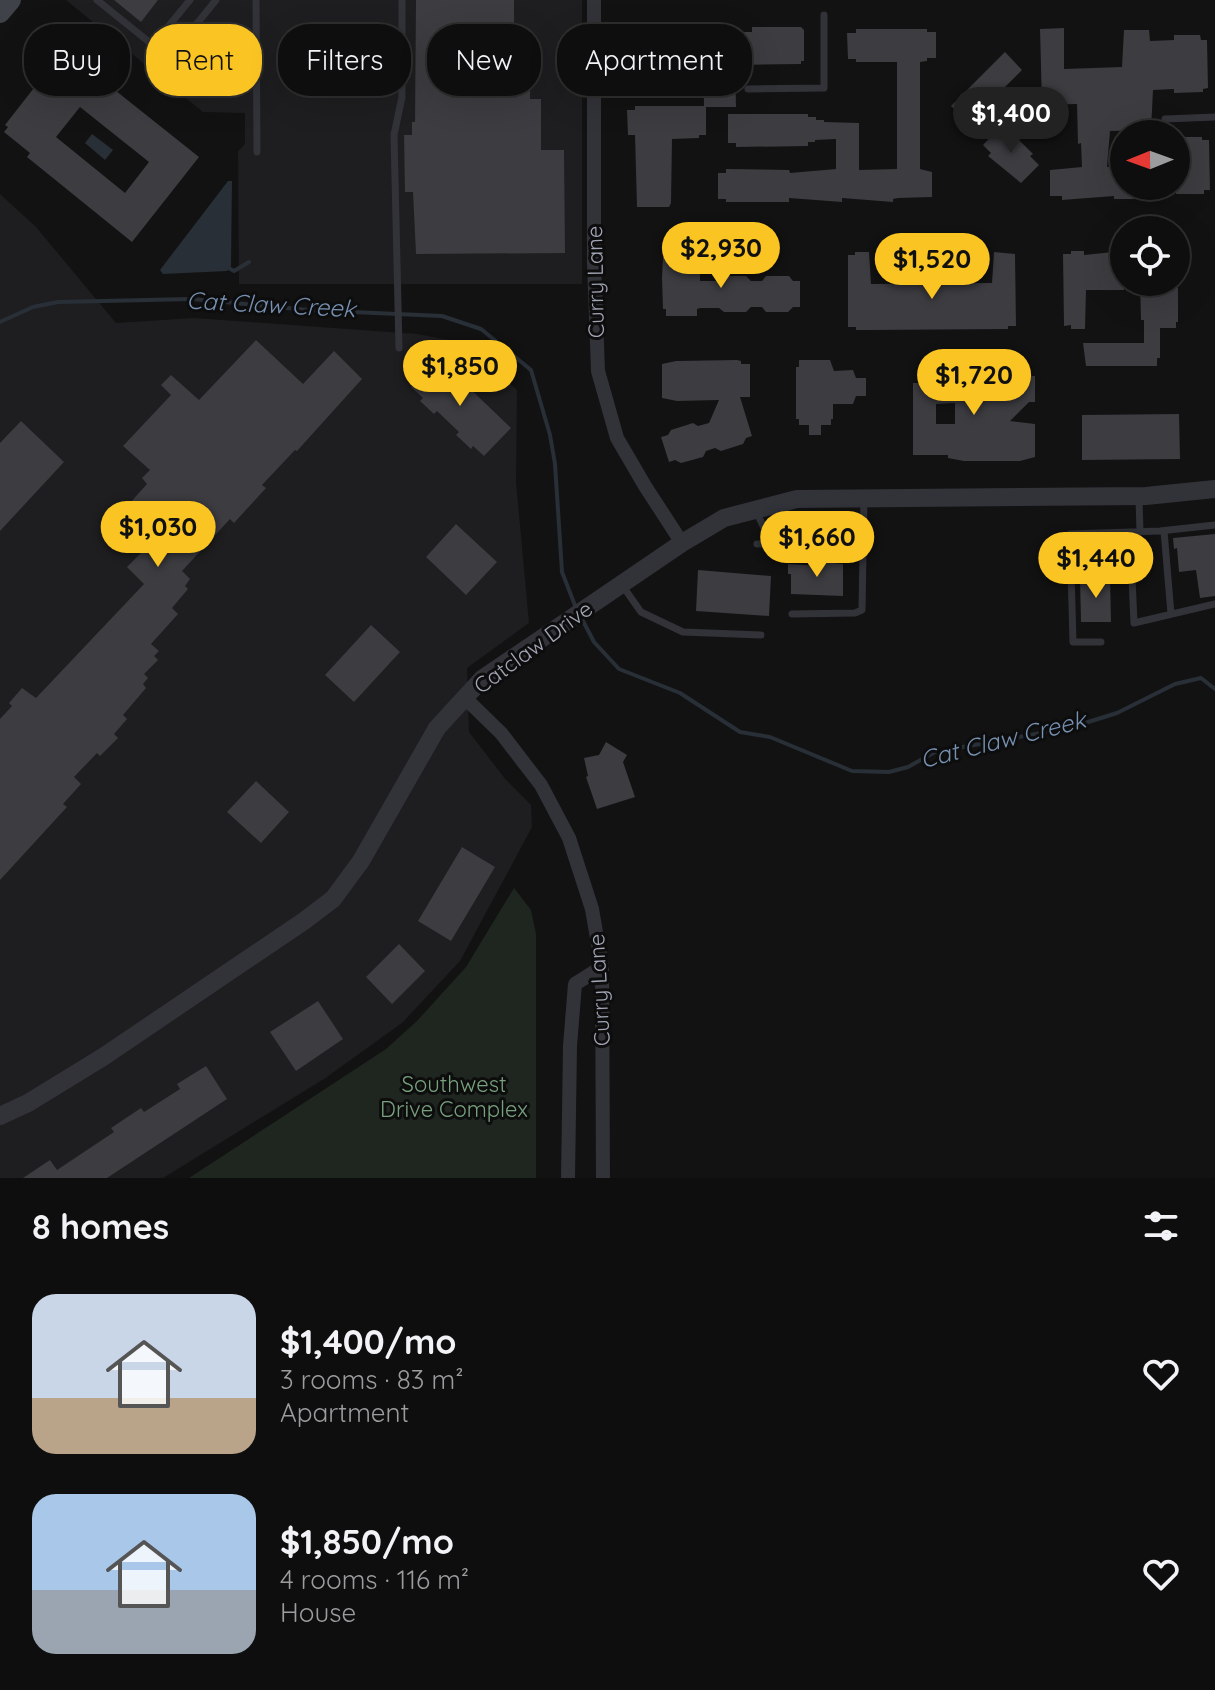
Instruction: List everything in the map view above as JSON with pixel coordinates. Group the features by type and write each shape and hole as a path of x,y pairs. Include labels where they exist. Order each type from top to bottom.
{"main road":[{"path":"0,13 11,0"}],"street":[{"name":"Curry Lane","path":"594,0 594,263 598,371 617,438 682,543"},
{"name":"Catclaw Drive","path":"0,1116 28,1103 103,1057 333,899 361,861 437,728 482,679 682,543 724,518 797,499 1139,496 1215,489"},
{"name":"Curry Lane","path":"464,697 501,733 541,785 569,838 592,909 602,967 603,1178"},
{"path":"568,1178 570,1046 575,984 602,967"}],"lane":[{"path":"97,0 146,39"},
{"path":"170,24 190,0"},
{"path":"197,24 216,0"},
{"path":"256,0 257,152"},
{"path":"398,344 394,135 402,97 402,0"},
{"path":"752,89 824,88 824,15"},
{"path":"1165,119 1215,117"},
{"path":"1139,496 1140,532"},
{"path":"792,614 855,613 862,610 864,497"},
{"path":"756,509 771,543"},
{"path":"1101,642 1073,642 1070,534 1164,531 1215,525"},
{"path":"1164,531 1171,614"},
{"path":"1130,533 1134,623 1215,604"},
{"path":"757,544 864,542"},
{"path":"1071,561 1114,560"},
{"path":"622,584 641,612 683,632 761,635"}],"shaded area":[{"path":"66,0 582,0 582,24 557,24 557,96 582,96 582,284 239,284 238,151 245,144 245,113 203,112 183,96 262,96 262,24 146,24 146,65 130,52 130,24 95,24"},
{"path":"92,134 113,150 105,160 85,143"},
{"path":"228,181 232,181 231,266 227,271 163,274 160,270"},
{"path":"0,194 36,227 116,323 194,318 417,334 465,343 517,390 516,482 529,623 467,668 469,732 506,780 531,805 532,827 460,961 402,1023 324,1079 163,1178 0,1178"}],"green space":[{"path":"964,243 965,276 896,278 896,244"},
{"name":"Southwest Drive Complex","path":"514,888 531,910 536,934 536,1178 189,1178 386,1049 417,1021 466,967"}],"building":[{"path":"114,0 158,0 141,22"},
{"path":"416,0 514,0 514,24 427,24 427,96 530,96 530,99 541,99 541,150 564,150 565,253 416,254 413,192 405,192 404,135 412,135 412,122 415,122"},
{"path":"752,27 801,27 804,30 804,61 801,64 752,65"},
{"path":"1064,28 1064,69 1122,67 1124,30 1149,30 1150,41 1174,40 1174,35 1200,35 1201,40 1207,40 1208,88 1203,92 1153,90 1152,120 1110,120 1107,167 1110,167 1110,196 1062,200 1062,196 1050,196 1050,170 1082,167 1081,143 1078,144 1077,104 1042,105 1040,29"},
{"path":"856,29 927,29 927,32 936,32 936,58 920,62 920,169 932,172 932,197 898,198 893,202 842,198 842,202 789,198 789,202 726,202 726,199 718,199 718,173 726,173 726,169 789,170 790,173 836,169 836,139 815,140 808,142 808,146 736,147 736,143 728,143 728,114 808,114 808,117 824,122 859,123 859,170 897,169 897,62 856,62 856,59 848,59 847,33 856,33"},
{"path":"1005,52 1022,70 969,123 951,106"},
{"path":"28,96 122,96 199,157 132,242 27,157 30,153 4,132 8,127 5,125","holes":["80,107 149,162 125,193 56,137"]},
{"path":"704,96 736,96 736,107 706,107 706,135 672,139 669,207 637,207 635,135 628,135 627,110 635,110 635,106 704,106"},
{"path":"1001,126 1033,154 1030,156 1039,165 1021,183 988,156 991,153 983,145"},
{"path":"1190,137 1209,140 1210,190 1204,190 1204,194 1190,194"},
{"path":"666,251 697,251 700,281 719,281 724,276 746,276 751,281 762,281 766,276 789,276 793,281 800,281 800,307 793,307 788,312 766,312 762,307 751,307 746,312 700,308 697,309 697,316 666,316 662,278"},
{"path":"1071,251 1084,251 1084,255 1110,252 1110,290 1086,290 1085,329 1064,326 1063,254 1071,254"},
{"path":"855,252 869,252 871,284 992,283 994,252 1015,254 1016,326 1008,326 1008,329 870,330 848,327 848,255 855,255"},
{"path":"1140,296 1178,296 1176,328 1160,328 1157,366 1086,366 1083,343 1144,343 1144,320 1141,320"},
{"path":"256,340 303,384 334,351 362,379 262,485 266,488 234,523 230,519 182,571 190,579 185,586 188,589 172,608 178,614 151,644 159,651 154,656 158,660 144,674 148,678 143,684 146,688 123,715 127,719 114,734 118,738 100,756 97,753 74,777 81,784 63,804 67,807 0,880 0,719 22,688 36,698 144,584 127,567 151,543 120,514 147,484 142,478 150,470 123,446 171,395 161,385 171,375 199,400"},
{"path":"438,358 511,428 484,456 456,435 459,432 437,411 434,414 420,401 423,398 411,387"},
{"path":"737,360 741,364 750,364 750,397 740,397 752,436 746,438 743,444 721,451 715,448 706,451 703,457 681,463 675,460 669,462 661,437 671,430 693,423 698,426 709,423 719,400 677,401 662,398 662,364"},
{"path":"799,360 830,360 834,371 853,370 856,378 866,378 866,396 856,396 853,404 833,404 831,425 821,425 821,435 809,435 809,425 799,425 799,419 796,419 796,367 799,367"},
{"path":"982,372 986,377 997,377 1002,372 1024,372 1035,376 1035,402 1029,402 1010,421 1035,424 1035,457 1020,461 964,461 948,458 948,455 913,455 913,383 920,383 920,380 949,380 948,377","holes":["955,403 955,424 936,424 936,404"]},
{"path":"1179,414 1180,459 1082,460 1082,415"},
{"path":"21,421 64,462 0,531 0,443"},
{"path":"456,524 497,562 466,595 426,557"},
{"path":"1215,534 1215,596 1200,598 1196,570 1179,572 1173,538"},
{"path":"821,562 843,564 843,596 791,594 788,564 821,566"},
{"path":"698,570 771,576 769,616 696,611"},
{"path":"1110,577 1111,622 1081,622 1080,578"},
{"path":"371,625 400,652 354,702 325,675"},
{"path":"606,742 627,755 623,762 635,797 597,809 586,777 584,758 599,755"},
{"path":"256,781 289,812 261,843 227,812"},
{"path":"462,847 495,867 451,941 418,921"},
{"path":"399,944 425,971 392,1004 366,977"},
{"path":"318,1001 343,1039 296,1071 270,1032"},
{"path":"206,1066 227,1099 107,1178 23,1178 50,1160 57,1170 114,1132 111,1128 141,1108 144,1112 180,1089 177,1084"}],"waterway":[{"path":"227,267 234,271 249,262"},
{"name":"Cat Claw Creek","path":"0,322 33,307 58,302 192,299 308,310 442,316 481,329 531,370 555,464 562,572 576,608"},
{"name":"Cat Claw Creek","path":"582,619 594,642 619,669 680,693 740,732 770,737 852,771 889,772 908,767 935,752 1069,728 1117,713 1175,684 1201,678 1215,689"}]}
